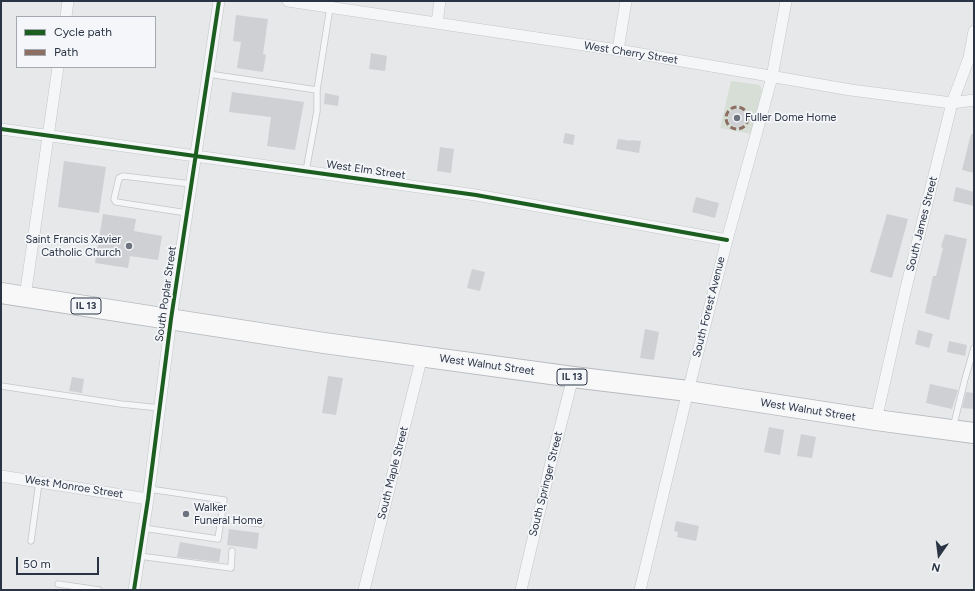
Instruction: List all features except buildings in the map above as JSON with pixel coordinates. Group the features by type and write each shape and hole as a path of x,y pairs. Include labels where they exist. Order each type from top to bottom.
{"highway":[{"name":"West Walnut Street","path":"1,293 324,343 688,391 876,420 974,433"}],"street":[{"path":"66,16 68,1"},
{"name":"South Poplar Street","path":"134,590 171,319 219,1"},
{"name":"West Cherry Street","path":"288,1 331,4 436,23 618,50 851,90 952,103 974,100"},
{"path":"436,23 440,1"},
{"path":"618,50 626,1"},
{"name":"South Forest Avenue","path":"640,590 688,391 727,240 772,77 786,1"},
{"name":"South James Street","path":"876,420 907,285 952,103 972,61 974,30"},
{"path":"25,297 58,68"},
{"name":"West Elm Street","path":"1,129 476,195 727,240"},
{"name":"South Maple Street","path":"364,590 422,356"},
{"name":"South Springer Street","path":"521,590 573,377"},
{"name":"West Monroe Street","path":"1,476 39,482 148,494"}],"lane":[{"path":"306,171 317,111 317,90 331,4"},
{"path":"208,74 317,90"},
{"path":"187,213 116,202 114,199 120,178 123,176 191,184"},
{"path":"953,430 974,348"},
{"path":"1,386 121,404 160,408"},
{"path":"30,541 39,482"},
{"path":"143,528 218,539 224,500 148,494"},
{"path":"221,519 261,524"},
{"path":"139,556 231,568 232,552"},
{"path":"58,584 99,590"}],"shaded area":[{"path":"731,81 760,85 762,91 751,134 720,128","holes":["737,109 745,113 746,119 743,125 735,127 731,125 728,119 730,112"]}],"marked path":[{"path":"737,107 741,108 747,114 748,118 747,122 741,128 737,129 733,128 727,122 726,118 727,114 733,108 737,107"}],"cycle path":[{"path":"134,590 148,499 171,319 219,1"},
{"path":"1,129 476,195 727,240"}],"place":[{"name":"Fuller Dome Home","path":"737,118"},
{"name":"Saint Francis Xavier Catholic Church","path":"129,246"},
{"name":"Walker Funeral Home","path":"186,514"}]}
